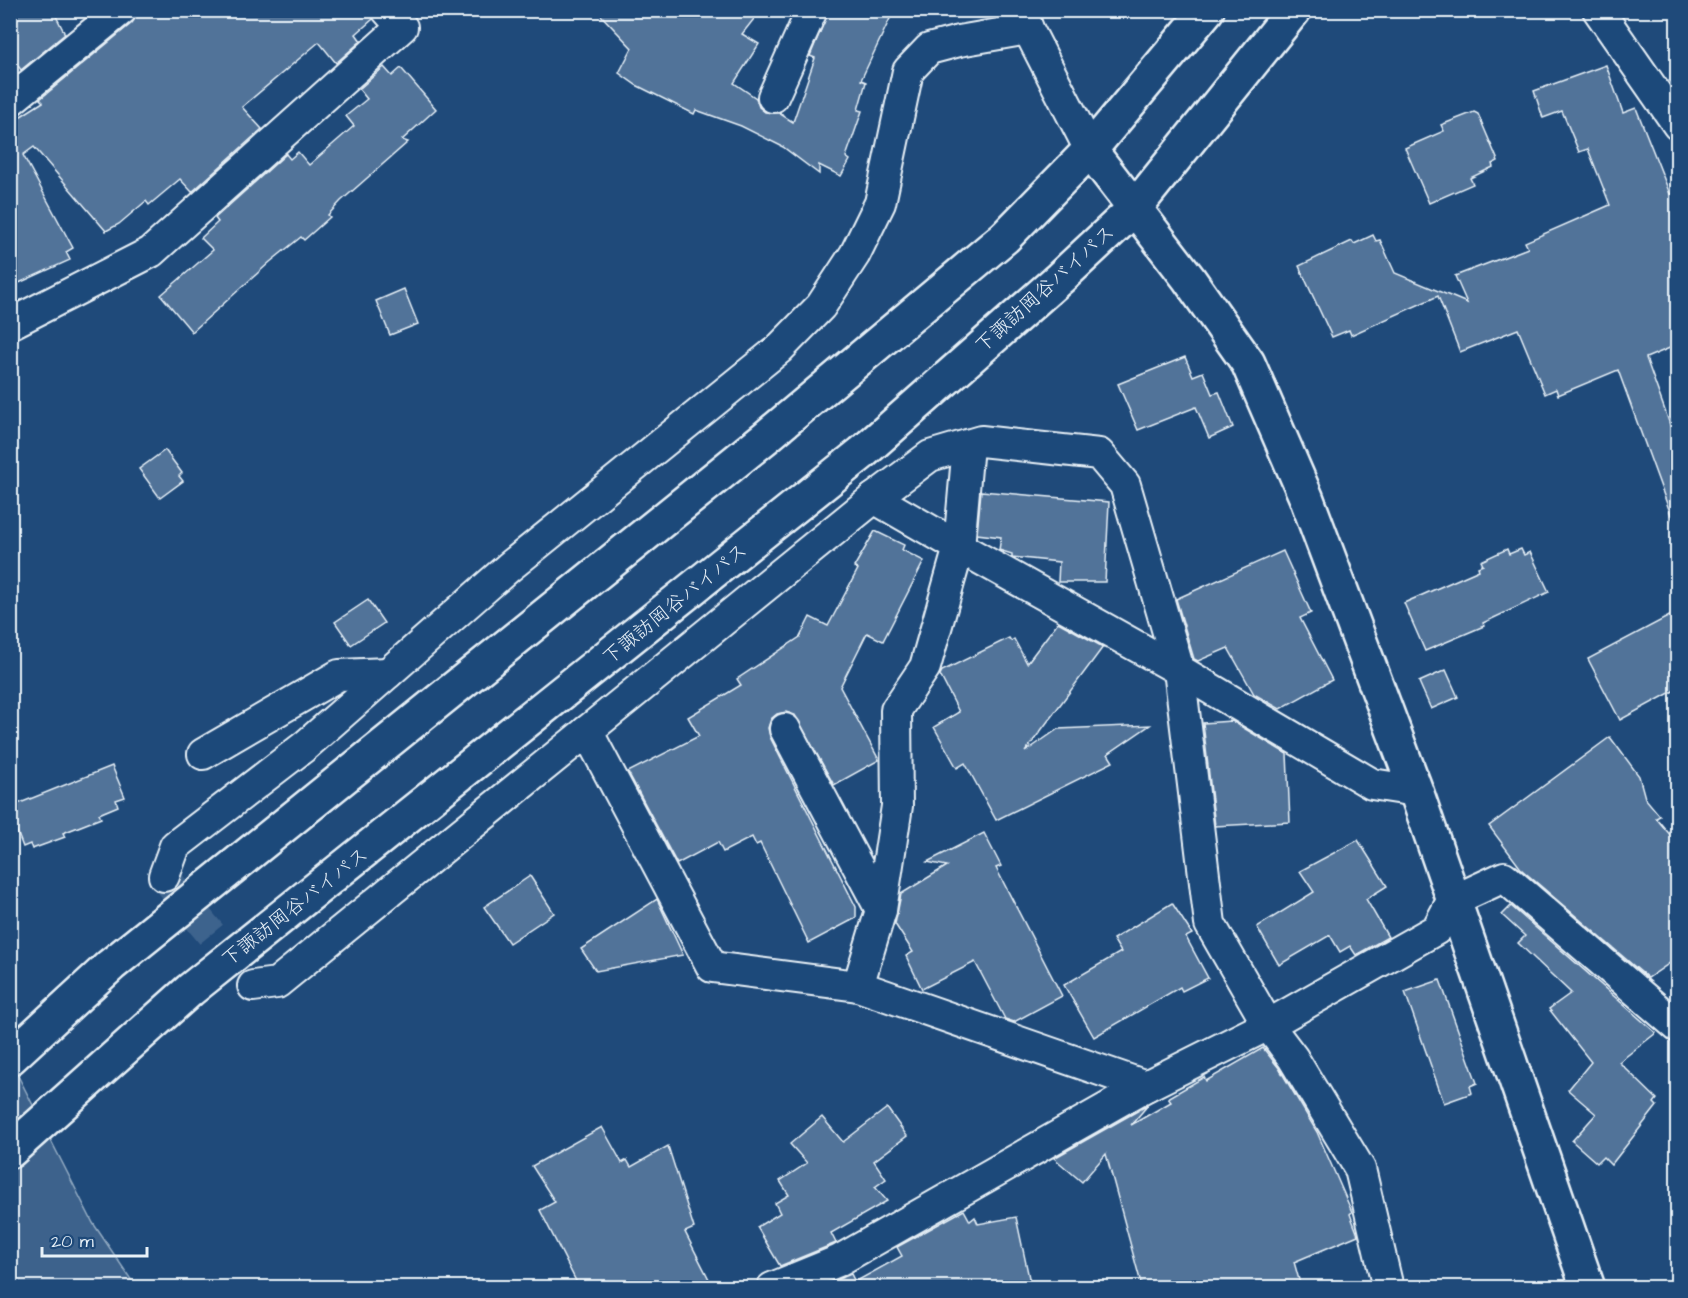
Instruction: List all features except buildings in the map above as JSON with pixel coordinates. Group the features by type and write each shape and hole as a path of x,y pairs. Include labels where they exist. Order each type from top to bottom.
{"main road":[{"path":"10,1058 111,965 766,437 996,244 1090,150 1207,10"},
{"name":"下諏訪岡谷バイパス","path":"10,1151 190,990 862,453 1060,278 1134,209 1294,10"},
{"path":"1090,150 1189,279 1248,363 1306,497 1416,791 1452,901 1588,1287"}],"street":[{"path":"10,101 91,21 121,10"},
{"path":"10,324 151,252 402,27 387,10"},
{"path":"772,97 812,10"},
{"path":"1598,10 1677,125"},
{"path":"164,876 175,846 304,746 722,381 779,349 821,306 855,254 880,203 908,71 929,49 1025,20 1090,150"},
{"path":"253,986 277,983 874,498 930,456 981,441 1099,454 1125,485 1179,670 1210,924 1268,1025 1293,1058 1360,1169 1388,1287"},
{"path":"858,986 881,910 897,806 896,710 925,667 959,547 968,445"},
{"path":"874,498 1179,670 1372,784 1416,791"},
{"path":"203,754 339,675 388,673"},
{"path":"785,729 881,910"},
{"path":"587,731 712,967 858,986 1146,1086"},
{"path":"772,1287 838,1261 1146,1086 1268,1025 1437,929 1452,901 1504,877 1677,1027"}],"shaded area":[{"path":"10,1060 93,1223 136,1287 11,1287"}],"tunnel":[{"path":"164,876 253,986"}]}
